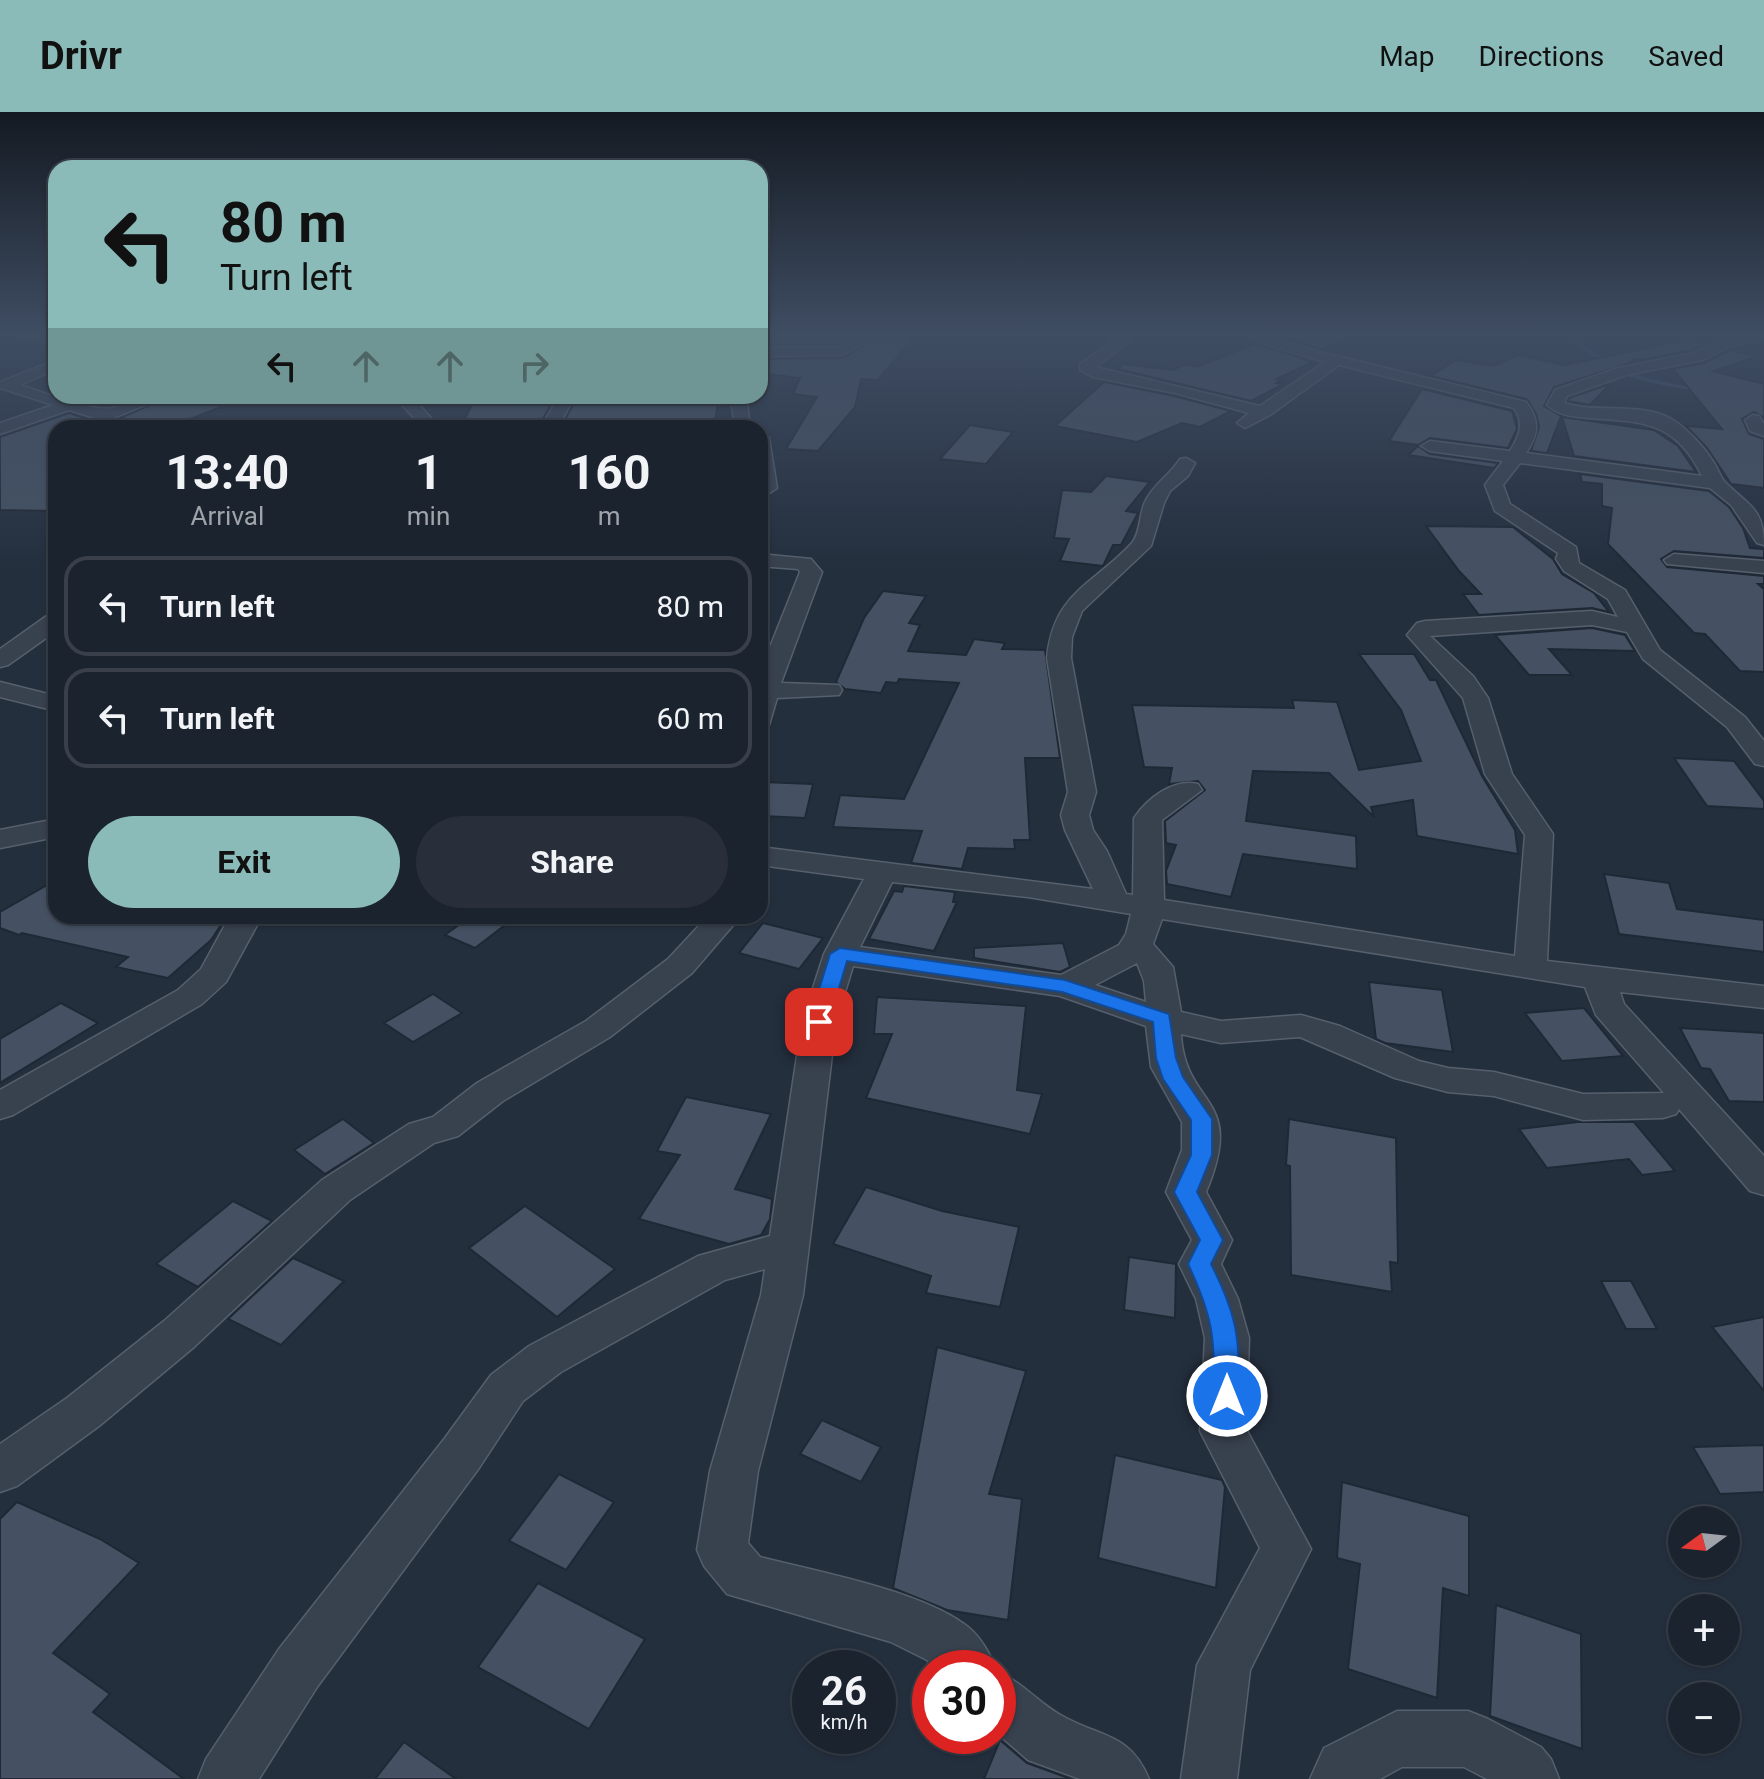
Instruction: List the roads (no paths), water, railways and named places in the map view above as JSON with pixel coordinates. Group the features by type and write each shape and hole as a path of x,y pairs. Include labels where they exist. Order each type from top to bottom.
{"street":[{"path":"0,429 55,410"},
{"path":"85,410 95,413 122,410"},
{"path":"1256,410 1264,412"},
{"path":"1244,424 1267,410"},
{"path":"1525,410 1531,425 1516,457 1494,485 1502,507 1558,541 1569,551 1566,559 1571,567 1617,595 1651,654 1736,722 1764,758"},
{"path":"1569,410 1646,417 1667,423 1704,461 1715,483 1738,501 1764,539"},
{"path":"1430,446 1715,483"},
{"path":"1186,463 1182,472 1163,488 1154,503 1144,542 1072,608 1061,637 1059,658 1082,792 1075,815 1079,830 1092,851 1113,900 1142,927 1530,968 1599,979 1764,997"},
{"path":"1674,560 1764,567"},
{"path":"768,561 804,563 811,572 768,683"},
{"path":"1530,968 1539,834 1523,817 1495,767 1483,713 1469,688 1427,650 1418,635 1425,628 1592,618 1634,627"},
{"path":"0,660 48,626"},
{"path":"0,689 48,702"},
{"path":"768,691 830,690"},
{"path":"1188,790 1170,798 1148,818 1142,927 1149,953 1163,984 1162,1019 1166,1058 1173,1079 1201,1119 1202,1155 1186,1192 1212,1240 1200,1264 1217,1299 1227,1338 1227,1396 1223,1431 1286,1549 1224,1665 1209,1779"},
{"path":"0,839 48,830"},
{"path":"768,864 1028,888 1113,900"},
{"path":"881,874 840,954 819,1022 782,1295 734,1471 722,1550 745,1577 900,1619 946,1642 953,1650"},
{"path":"0,1106 190,997 214,975 242,924"},
{"path":"0,1471 83,1412 179,1334 336,1190 422,1133 445,1127 490,1092 598,1029 680,966 718,924"},
{"path":"1065,986 1121,958 1142,927"},
{"path":"840,954 1065,986 1162,1019 1221,1032 1301,1026 1328,1034 1408,1070 1448,1080 1494,1084 1583,1107 1663,1105"},
{"path":"1599,979 1608,1007 1764,1181"},
{"path":"226,1779 298,1668 462,1453 507,1388 545,1359 713,1267 789,1247"},
{"path":"1016,1714 1048,1740 1097,1757 1121,1779"},
{"path":"1338,1779 1344,1768 1397,1739 1468,1739 1521,1767 1531,1779"}]}
